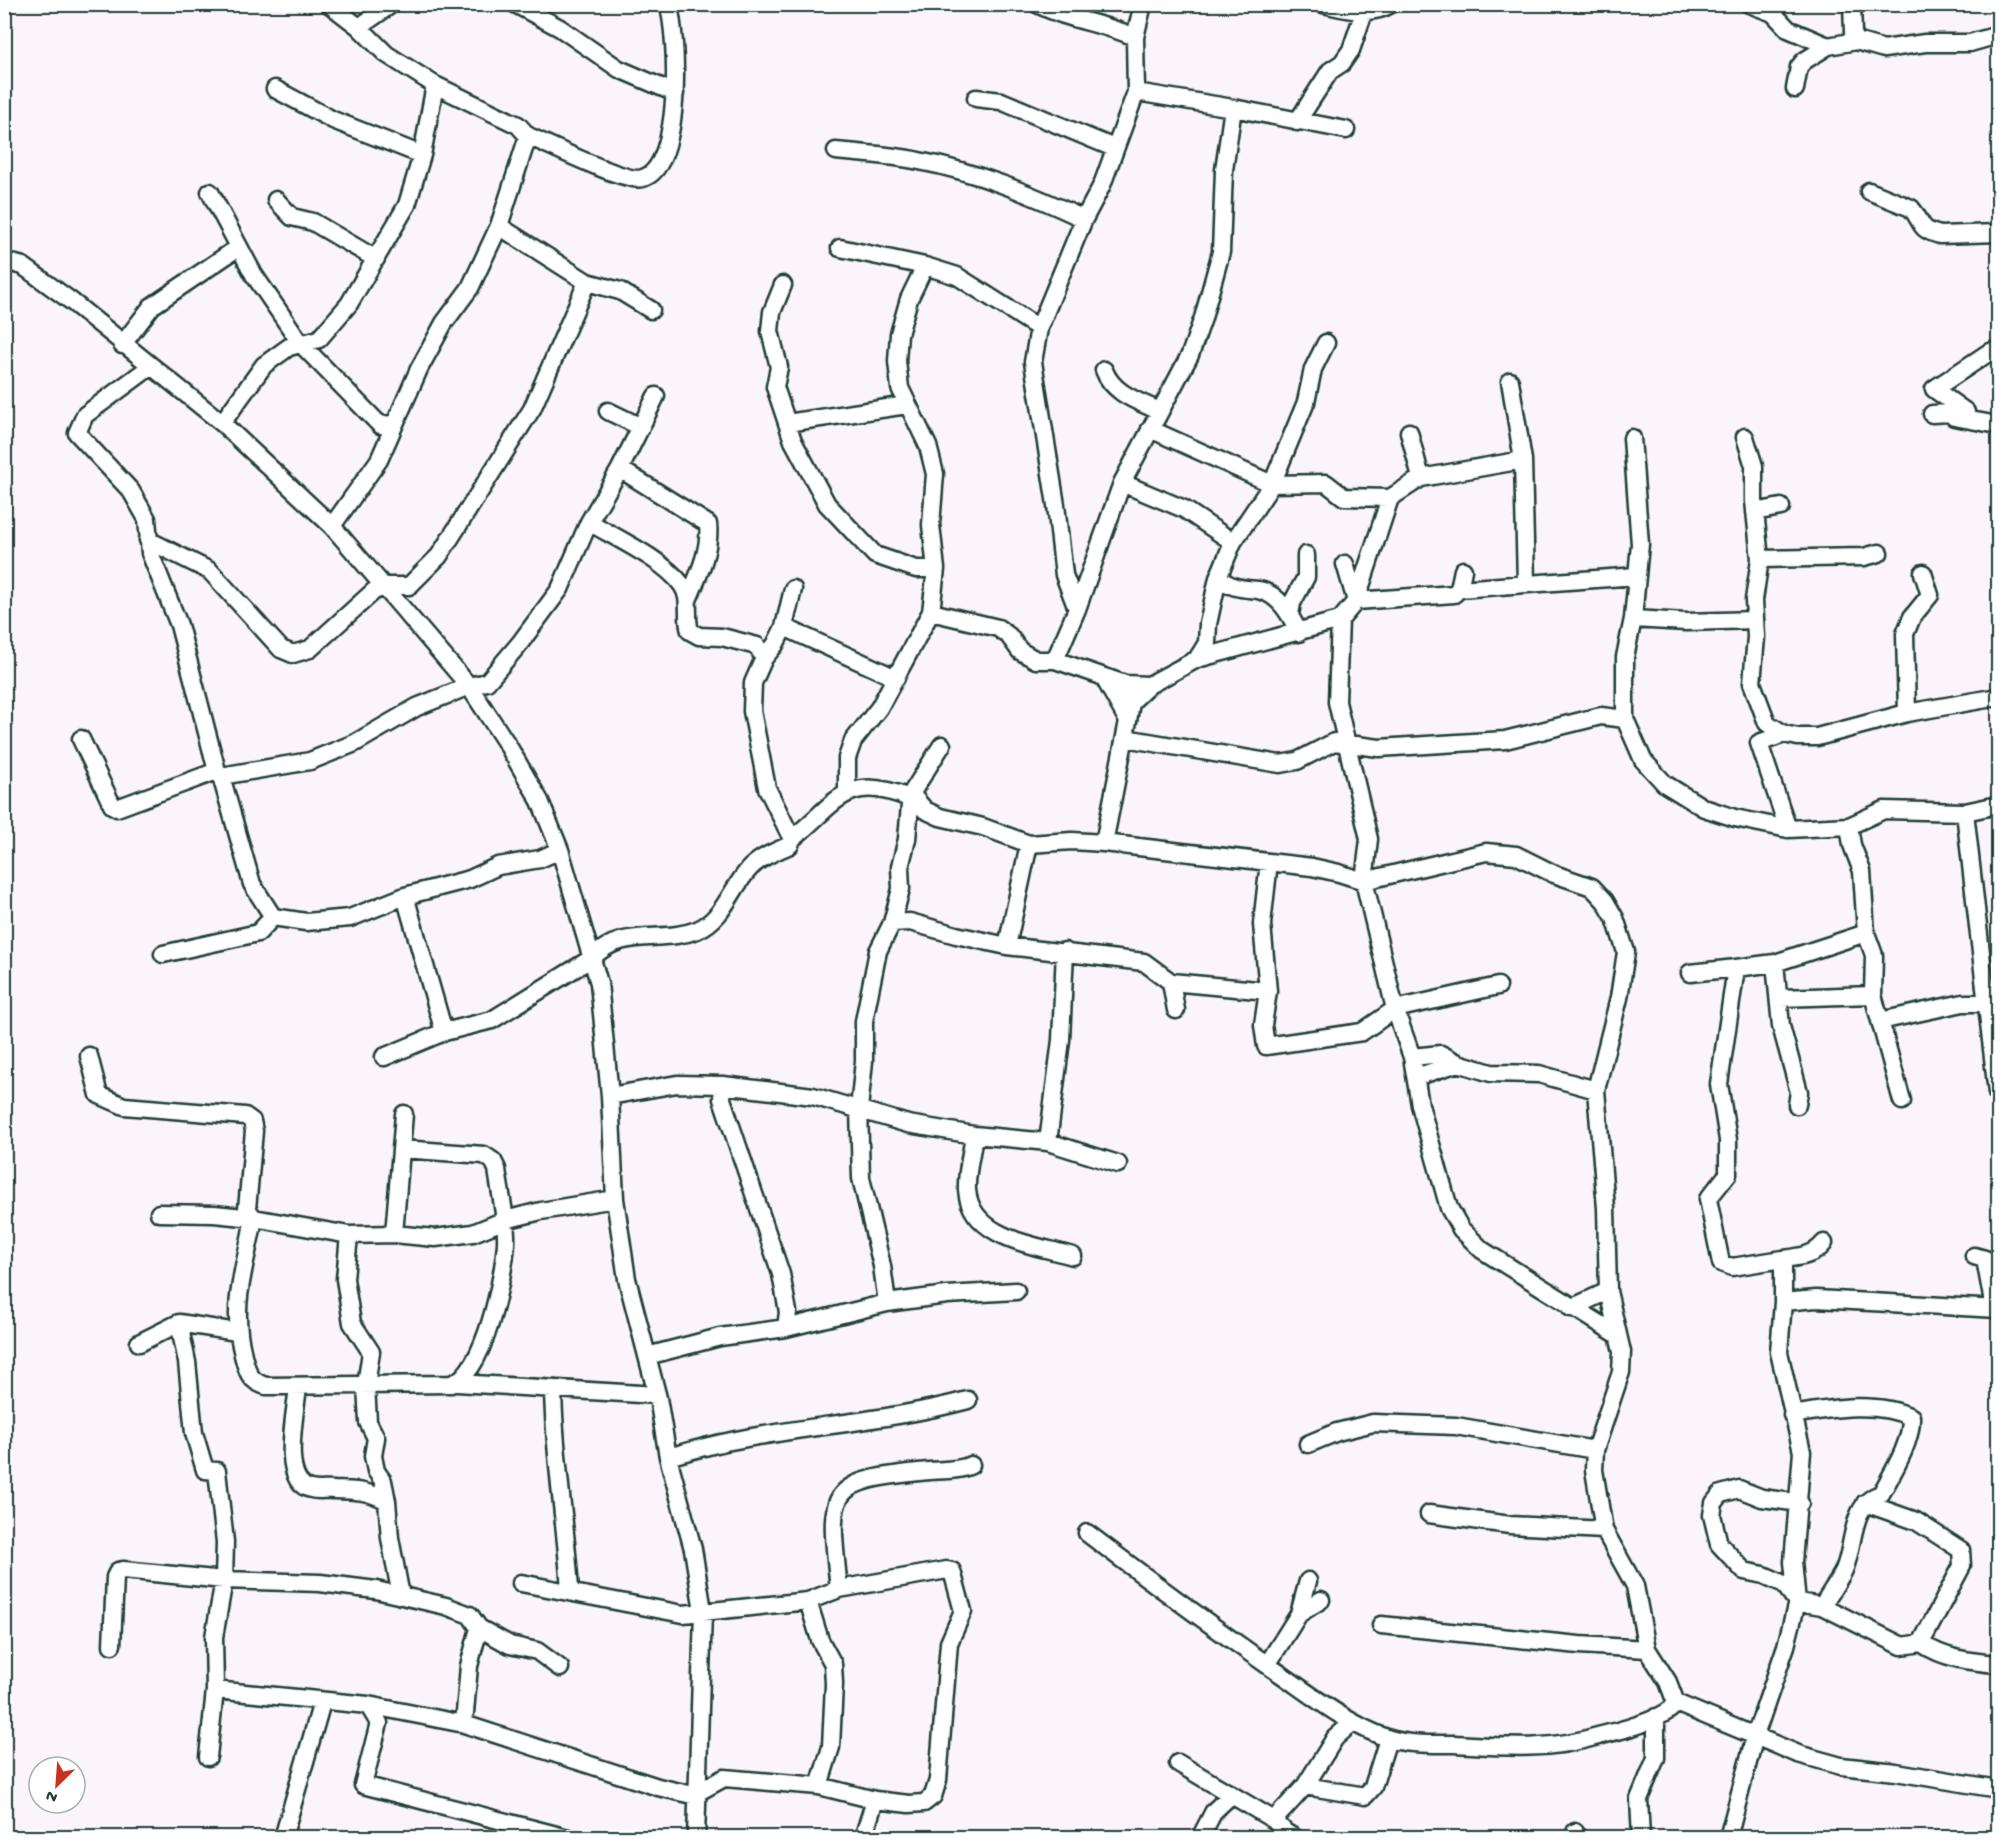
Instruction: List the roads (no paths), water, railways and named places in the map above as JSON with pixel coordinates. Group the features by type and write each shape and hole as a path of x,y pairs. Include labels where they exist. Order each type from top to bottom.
{"street":[{"path":"329,4 359,27 386,54 435,85 508,120 528,136 625,177 643,179 653,172 662,156 674,117 674,24 668,4"},
{"path":"359,27 392,4"},
{"path":"514,4 560,28 619,69 675,93"},
{"path":"1037,4 1056,14 1109,26 1135,37"},
{"path":"1077,609 1064,575 1056,505 1033,362 1039,327 1084,219 1102,185 1136,92 1135,37 1143,4"},
{"path":"1323,4 1364,12 1383,9 1391,4"},
{"path":"1749,4 1773,13 1788,29 1821,42 1856,41 1884,49 1925,43 1970,43 1998,36"},
{"path":"1852,4 1853,33 1856,41"},
{"path":"1297,122 1330,71 1346,58 1364,12"},
{"path":"1795,89 1799,67 1821,42"},
{"path":"222,423 264,364 289,346 302,345 319,339 349,304 408,205 422,155 435,85"},
{"path":"274,89 333,120 422,155"},
{"path":"1136,92 1346,130"},
{"path":"975,98 1001,101 1114,148"},
{"path":"1055,660 1077,609 1122,483 1190,355 1221,252 1224,170 1233,108"},
{"path":"332,526 379,460 393,424 444,323 470,288 499,226 528,136"},
{"path":"836,151 917,160 976,175 1042,199 1084,219"},
{"path":"1869,191 1911,208 1921,228 1931,233 1940,235 1998,233"},
{"path":"210,192 254,275 302,345 380,425 393,424"},
{"path":"276,200 292,217 313,222 376,259"},
{"path":"499,226 587,282 620,291 651,310"},
{"path":"122,345 152,306 239,247"},
{"path":"840,248 925,266 957,276 1039,327"},
{"path":"4,261 23,266 222,423 332,526 386,586 469,686 507,744 540,801 560,850 592,958 604,1020 615,1199 627,1280 657,1395 668,1457 693,1548 703,1611 696,1838"},
{"path":"847,791 847,758 853,741 879,708 931,612 936,569 931,525 934,474 928,446 900,388 899,334 909,299 925,266"},
{"path":"148,540 210,571 281,649 293,654 310,649 374,591 386,586 409,586 439,556 532,409 587,282"},
{"path":"783,285 772,312 770,331 779,367 775,387 793,441 826,504 875,555 916,569 936,569"},
{"path":"1213,647 1208,624 1218,578 1233,542 1272,484 1303,410 1313,369 1326,343"},
{"path":"1998,350 1988,353 1934,389 1966,412 1932,414 1998,425"},
{"path":"150,367 85,415 77,433 131,491 147,519 148,540 159,581 179,625 219,774 252,884 273,917 306,922 350,918 405,896 470,879 498,866 540,859 560,850"},
{"path":"1104,370 1108,381 1120,392 1159,411"},
{"path":"1510,381 1523,460 1526,583"},
{"path":"81,739 112,805 117,808 219,774 310,761 355,743 417,707 469,686 487,682 520,643 560,589 589,522 620,469 656,396"},
{"path":"787,423 907,405"},
{"path":"608,411 641,427"},
{"path":"1150,429 1272,484 1326,483 1344,497 1390,498 1421,478 1523,460"},
{"path":"1409,432 1421,478"},
{"path":"1745,437 1754,466 1755,512 1760,559 1754,600 1752,683 1767,723 1784,734 1817,737 1907,713 1998,697"},
{"path":"1632,438 1640,544 1633,619 1625,657 1625,719 1643,760 1665,784 1704,808 1735,818 1788,830 1849,826 1884,810 1965,812 1998,805"},
{"path":"620,469 708,524 709,534 703,562 688,600 687,621 690,631 699,636 722,637 757,646 764,658"},
{"path":"1122,483 1184,509 1233,542"},
{"path":"1131,702 1149,685 1213,647 1299,633 1340,620 1356,601 1390,498"},
{"path":"1755,512 1781,507"},
{"path":"589,522 661,566 683,586 688,600"},
{"path":"1760,559 1864,557 1879,553"},
{"path":"1290,615 1292,603 1306,577 1306,555"},
{"path":"1345,564 1356,601"},
{"path":"1459,589 1463,570"},
{"path":"1907,713 1905,634 1912,617 1930,595 1923,573"},
{"path":"1356,601 1448,595 1459,589 1526,583 1637,576"},
{"path":"1218,578 1238,590 1260,590 1273,596 1290,615 1299,633"},
{"path":"792,839 766,788 753,720 753,683 764,658 775,645 784,627 793,590"},
{"path":"931,612 998,628 1009,636 1020,651 1036,660 1055,660 1125,684 1149,685"},
{"path":"1633,619 1686,622 1755,620"},
{"path":"1340,620 1337,702 1369,839 1364,881 1395,1009 1412,1057 1420,1105 1449,1208 1461,1229 1482,1250 1526,1276 1571,1308 1618,1335"},
{"path":"784,627 896,678"},
{"path":"1104,678 1127,729"},
{"path":"1104,843 1131,702 1125,684"},
{"path":"1127,729 1280,764 1297,761 1334,742 1378,748 1505,740 1601,716 1625,719"},
{"path":"1784,734 1759,743 1788,830"},
{"path":"384,1057 444,1032 492,1020 592,958 605,945 632,938 694,931 709,924 720,913 752,866 769,854 790,845 792,839 847,791 862,788 887,789 909,798 942,745"},
{"path":"911,794 925,810 940,817 983,827 1029,844 1072,841 1104,843 1269,862 1339,873 1364,881 1486,852 1516,855 1554,874 1592,887 1605,901 1615,918 1626,952 1619,998 1596,1090 1606,1208 1608,1291 1622,1352 1621,1372 1595,1450 1594,1470 1604,1530 1635,1586 1647,1649 1668,1682 1676,1703 1798,1754 1841,1766 1896,1772 1998,1790"},
{"path":"887,1303 882,1266 861,1178 859,1109 864,1061 864,1021 878,951 892,923 901,890 900,867 907,839 911,794"},
{"path":"1965,812 1997,1093"},
{"path":"1849,826 1852,845 1862,871 1866,933 1874,955 1873,995 1902,1101"},
{"path":"1007,946 1029,844"},
{"path":"1269,862 1262,924 1268,991 1263,1025 1266,1046 1362,1032 1395,1009 1498,986"},
{"path":"405,896 444,1032"},
{"path":"163,954 258,933 273,917"},
{"path":"892,923 910,922 1007,946 1144,962 1171,982 1268,991"},
{"path":"1690,973 1775,963 1866,933"},
{"path":"1048,1142 1061,1040 1065,951"},
{"path":"1775,963 1781,1026 1799,1092 1797,1105"},
{"path":"1736,968 1719,1084 1728,1140 1728,1174 1708,1199 1721,1263 1732,1267 1809,1255 1818,1251 1824,1243"},
{"path":"1171,982 1176,1010"},
{"path":"1780,998 1873,995"},
{"path":"1880,1021 1963,1003 1988,1003"},
{"path":"1412,1057 1441,1054 1458,1063 1491,1073 1539,1074 1596,1090"},
{"path":"89,1056 99,1095 124,1106 245,1116 252,1121 254,1131 247,1209 254,1218 237,1298 237,1332 248,1375 255,1383 278,1388 457,1383 657,1395"},
{"path":"1416,1077 1458,1063"},
{"path":"610,1096 677,1084 723,1085 813,1096 908,1124 974,1135 1048,1142 1118,1164"},
{"path":"723,1085 722,1099 781,1274 788,1312 786,1328"},
{"path":"394,1234 404,1114"},
{"path":"974,1135 967,1188 969,1204 978,1219 996,1233 1073,1256"},
{"path":"402,1149 484,1155 493,1161 497,1169 506,1243 490,1325 472,1366 457,1383"},
{"path":"159,1213 214,1214 254,1218 349,1234 394,1234 435,1238 473,1233 505,1220 615,1199"},
{"path":"349,1234 345,1279 352,1323 371,1352 366,1385 368,1422 376,1438 373,1456 376,1471 383,1480 390,1539 401,1596"},
{"path":"1784,1302 1816,1299 1996,1309 1985,1259 1974,1256"},
{"path":"1728,1838 1755,1736 1786,1646 1797,1602 1793,1562 1800,1503 1802,1452 1779,1352 1784,1302 1783,1259"},
{"path":"647,1356 720,1336 786,1328 887,1303 947,1295 1016,1291"},
{"path":"1571,1308 1608,1291"},
{"path":"139,1343 179,1323 237,1332"},
{"path":"179,1323 187,1362 194,1433 205,1470 217,1471 225,1542 224,1580 214,1637 215,1690 208,1757"},
{"path":"298,1387 292,1456 293,1473 298,1481 311,1489 373,1492 387,1501"},
{"path":"553,1389 554,1437 570,1591"},
{"path":"668,1457 731,1441 932,1410 968,1400"},
{"path":"1792,1415 1828,1409 1864,1408 1901,1412 1911,1417 1906,1442 1888,1482 1881,1494 1872,1496 1865,1503 1855,1522 1844,1569 1822,1606"},
{"path":"1308,1444 1336,1432 1373,1423 1456,1426 1595,1450"},
{"path":"839,1589 833,1531 837,1499 842,1492 860,1481 880,1476 970,1465"},
{"path":"1800,1503 1762,1498 1739,1489 1721,1494 1714,1503 1712,1515 1719,1544 1744,1572 1764,1575 1784,1584 1797,1602 1822,1606 1902,1646 1921,1643 1931,1650 1969,1662 1998,1664"},
{"path":"1865,1503 1916,1521 1961,1550 1962,1566 1921,1643"},
{"path":"1429,1514 1509,1525 1604,1530"},
{"path":"1087,1533 1267,1665 1352,1723 1388,1738 1413,1743 1521,1749 1581,1741 1656,1717 1676,1703"},
{"path":"215,1690 368,1705 464,1725 658,1787 693,1795 724,1778 819,1786 875,1800 924,1803 933,1796 938,1780 950,1642 963,1611 955,1576 947,1570 839,1589 808,1601 768,1607 683,1614 521,1583"},
{"path":"112,1645 115,1577 118,1571 224,1580 320,1584 401,1596 446,1606 470,1615 479,1628 510,1645 537,1651 560,1668"},
{"path":"1267,1665 1299,1614 1308,1581"},
{"path":"1299,1614 1321,1600"},
{"path":"808,1601 820,1640 833,1664 831,1747 819,1786"},
{"path":"1381,1625 1579,1646 1647,1649"},
{"path":"464,1725 469,1665 479,1628"},
{"path":"283,1838 322,1702"},
{"path":"368,1705 379,1723 363,1785 568,1838"},
{"path":"1641,1838 1639,1798 1656,1758 1656,1717"},
{"path":"1274,1820 1305,1786 1335,1738 1352,1723"},
{"path":"1305,1786 1365,1796 1373,1787 1388,1738"},
{"path":"1178,1763 1212,1781 1274,1820 1295,1838"},
{"path":"1200,1838 1214,1811 1231,1795"},
{"path":"863,1838 875,1800"}]}
